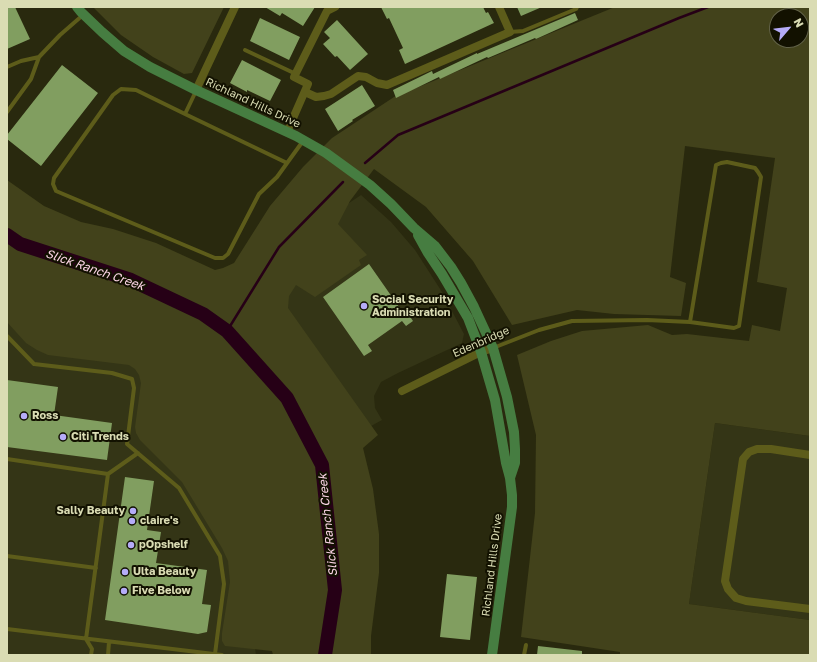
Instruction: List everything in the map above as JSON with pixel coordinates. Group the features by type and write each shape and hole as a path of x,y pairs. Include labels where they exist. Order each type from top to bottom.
{"street":[{"path":"196,90 235,7"},
{"path":"287,132 308,84 294,77 326,9 335,7"},
{"path":"305,92 316,97 331,94 358,76 366,77 377,83 387,85 510,32 499,7"},
{"name":"Richland Hills Drive","path":"80,11 124,51 150,67 287,132 326,153 370,185 414,228 435,246 462,283 493,348 507,397 514,432 515,463 510,478"},
{"name":"Richland Hills Drive","path":"414,228 468,318 481,352 495,400 510,478 512,507 492,655"},
{"name":"Edenbridge","path":"402,391 481,352 493,348"},
{"path":"810,455 771,449 758,449 749,452 743,459 726,581 728,589 736,598 746,601 810,609"}],"lane":[{"path":"510,32 523,31 578,7"},
{"path":"7,112 30,79 39,57 80,11"},
{"path":"245,50 296,74"},
{"path":"7,67 21,61 39,57"},
{"path":"287,163 136,90 121,89 113,95 54,178 53,184 56,191 215,258 223,258 228,254 259,194 277,177 287,163 303,140"},
{"path":"184,114 196,90"},
{"name":"Edenbridge","path":"493,348 539,330 572,321 647,320 690,322 734,328 739,326 761,177 755,168 727,162 716,166 690,322"},
{"path":"7,336 34,364 112,373 132,379 134,388 127,444 180,488 220,556 224,584 215,654"},
{"path":"7,459 108,474 138,453"},
{"path":"91,655 92,649 86,639 108,474"},
{"path":"7,556 96,568"},
{"path":"7,629 222,655"},
{"path":"108,655 109,642"},
{"path":"524,655 526,645"}],"shaded area":[{"path":"93,7 224,7 192,73 184,74 153,57 121,35"},
{"path":"615,7 810,7 810,436 715,423 689,604 810,620 810,655 620,655 620,652 521,637 535,513 536,435 517,355 551,341 582,331 648,325 672,335 687,334 749,341 752,325 780,331 787,288 757,282 775,158 685,146 670,277 686,283 681,316 614,314 577,310 512,325 473,261 426,207 374,169 350,201 338,224 367,255 359,260 361,265 315,297 296,285 289,296 288,308 378,435 363,448 373,489 379,534 379,573 371,636 371,655 273,655 272,651 225,646 222,641 222,633 230,582 228,561 222,548 182,482 140,440 136,433 135,427 141,383 139,375 135,369 129,365 48,355 26,343 7,322 7,180 44,206 81,222 113,229 156,243 215,270 234,263 270,206 303,167 332,138 394,97"},
{"path":"361,195 391,222 415,250 442,292 464,334 462,343 381,382 374,396 375,408 382,420 362,431 278,310 343,207"},
{"path":"7,313 123,357 139,367 215,523 249,606 256,655 7,655"},
{"path":"715,423 810,436 810,620 689,604"}],"building":[{"path":"7,7 15,7 30,39 7,49"},
{"path":"265,7 315,7 303,26 282,13 280,16"},
{"path":"381,7 483,7 486,13 488,12 494,23 405,64 399,50 403,48 389,18 387,19"},
{"path":"517,7 542,7 521,16"},
{"path":"575,13 578,20 536,39 535,38 488,58 487,57 440,79 439,77 396,98 393,90 432,71 433,74 477,53"},
{"path":"260,18 300,37 289,60 250,41"},
{"path":"337,20 368,54 350,70 323,44 330,38 324,32"},
{"path":"242,60 281,80 270,101 247,90 247,92 230,83"},
{"path":"62,65 98,93 41,166 7,139 7,135"},
{"path":"362,85 375,106 352,120 353,121 338,131 325,109"},
{"name":"Social Security Administration","path":"369,264 406,317 409,315 413,321 406,326 402,321 368,345 372,351 364,356 323,297"},
{"path":"7,380 58,387 54,415 112,423 107,460 7,447"},
{"path":"125,477 154,481 147,530 161,532 156,563 207,570 202,604 211,605 207,632 198,634 105,620"},
{"path":"447,574 477,577 470,640 440,637"},
{"path":"538,646 582,651 582,655 537,655"}],"waterway":[{"path":"365,163 398,135 708,7"},
{"path":"227,331 279,247 343,182"},
{"name":"Slick Ranch Creek","path":"7,235 20,244 131,280 203,314 227,331 287,398 322,465 335,590 325,655"}],"place":[{"name":"Social Security Administration","path":"364,306"},
{"name":"Ross","path":"24,416"},
{"name":"Citi Trends","path":"63,437"},
{"name":"Sally Beauty","path":"133,511"},
{"name":"claire's","path":"132,521"},
{"name":"pOpshelf","path":"131,545"},
{"name":"Ulta Beauty","path":"125,572"},
{"name":"Five Below","path":"124,591"}]}
